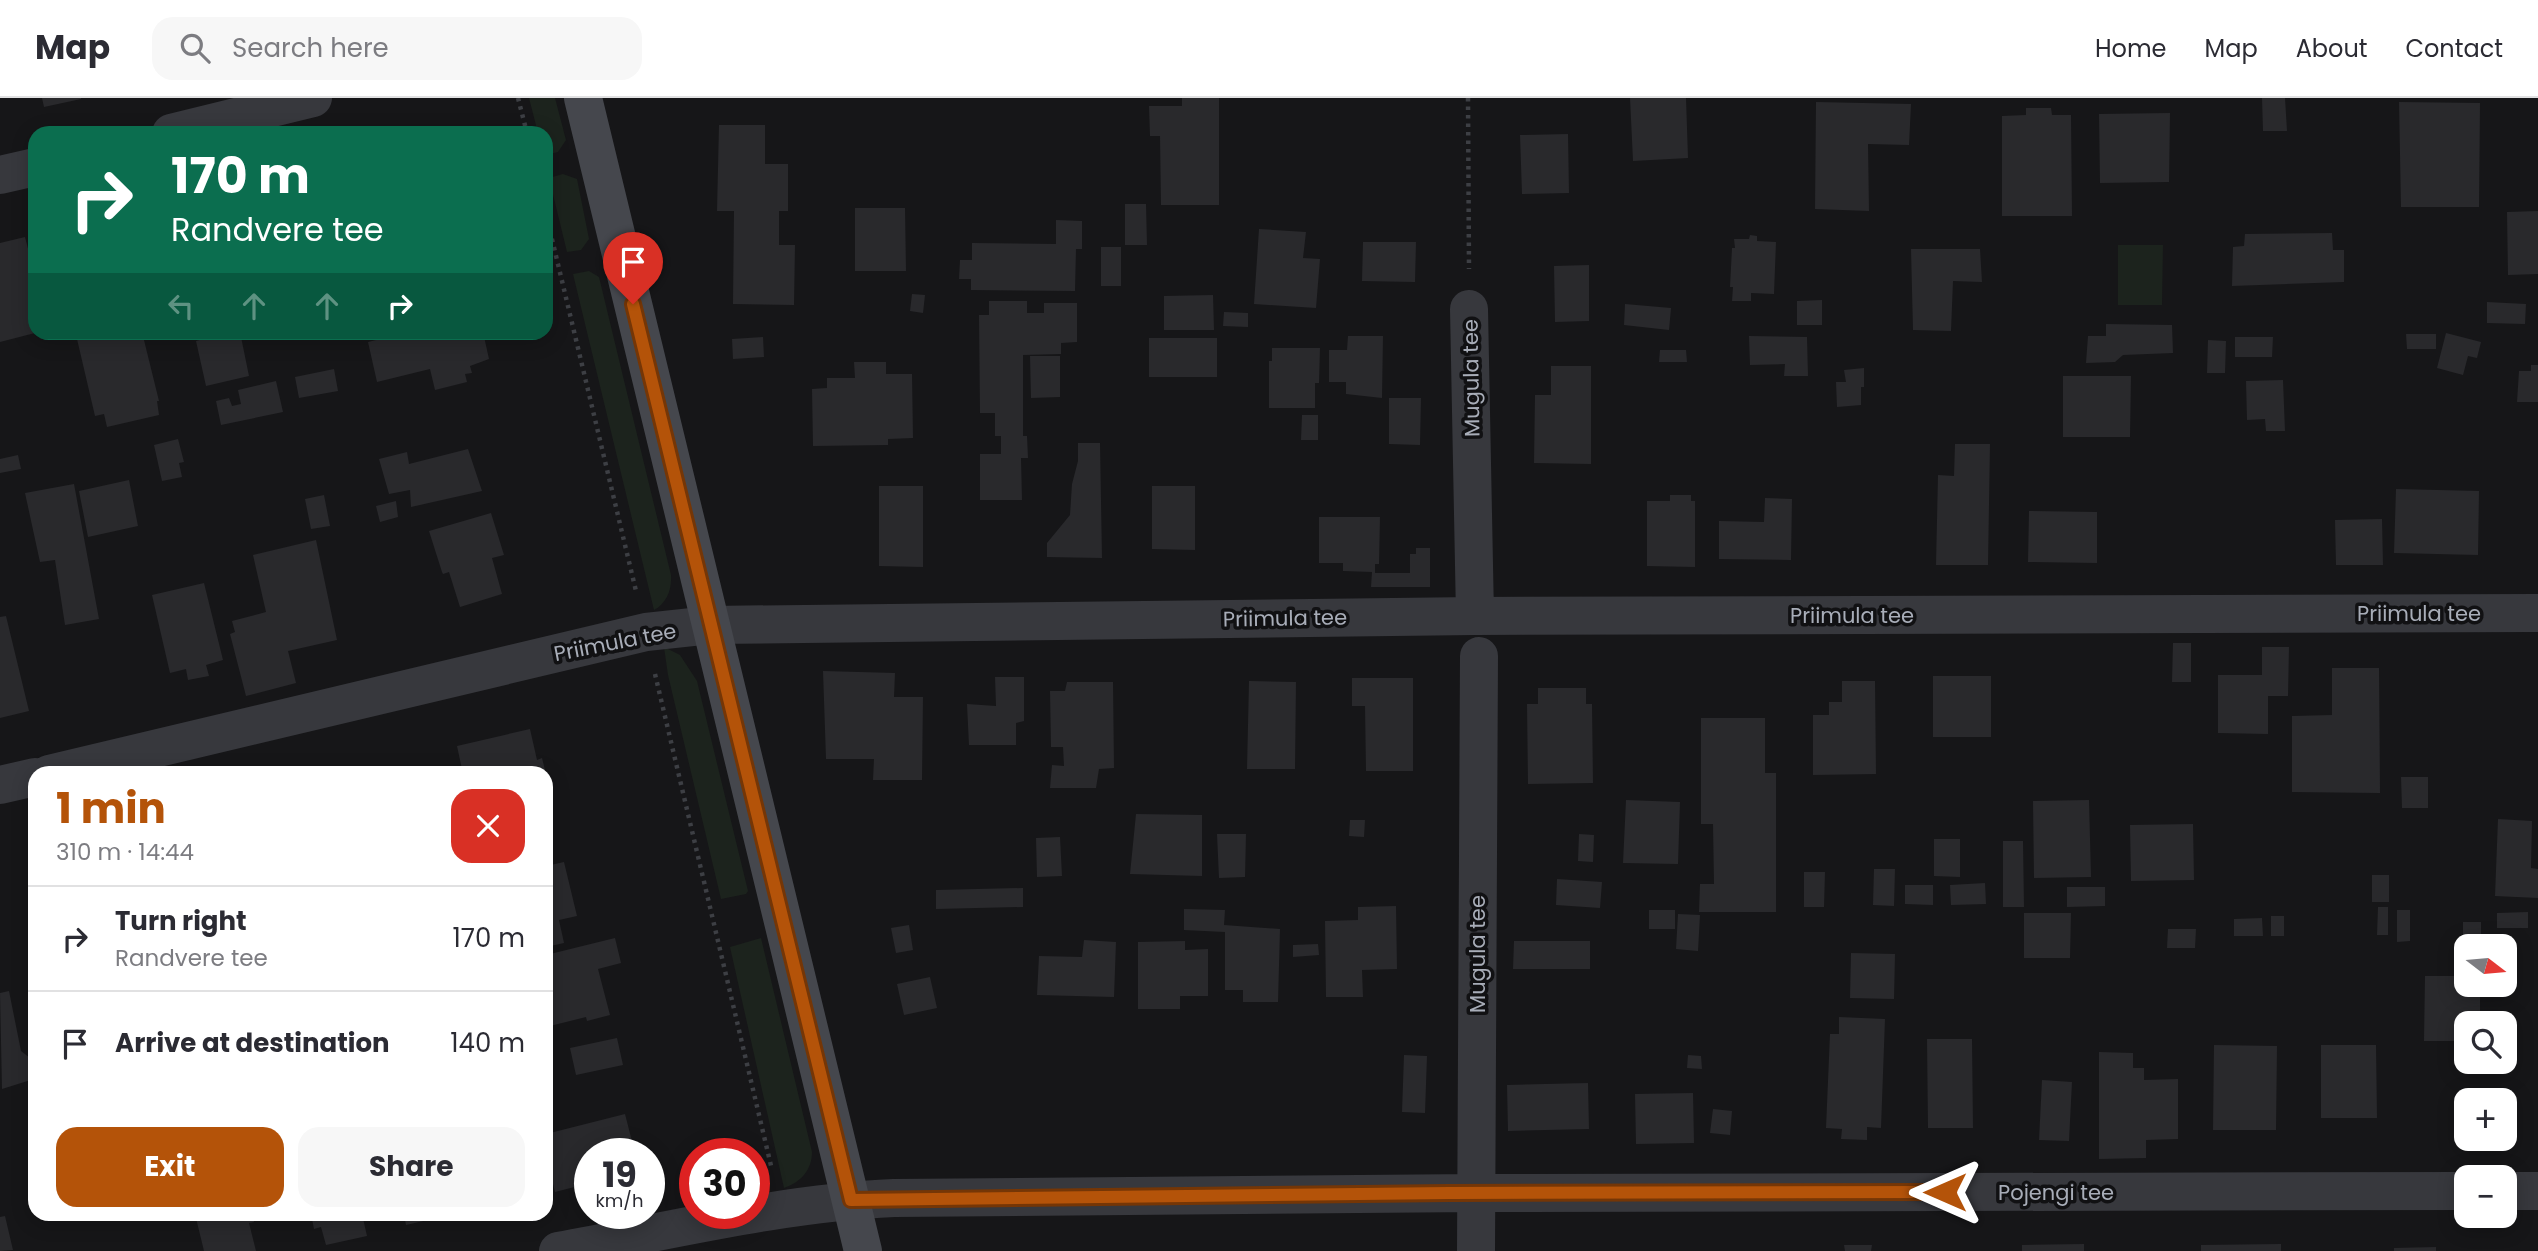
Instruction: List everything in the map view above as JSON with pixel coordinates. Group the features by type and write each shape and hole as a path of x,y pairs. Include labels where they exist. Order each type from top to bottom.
{"main road":[{"path":"583,98 863,1251"}],"street":[{"path":"199,126 313,98"},
{"path":"0,175 28,169"},
{"name":"Mugula tee","path":"1469,309 1475,616"},
{"name":"Priimula tee","path":"83,766 646,632 711,625 1475,616 2538,613"},
{"name":"Mugula tee","path":"1476,1251 1479,656"},
{"path":"0,785 28,779"},
{"name":"Pojengi tee","path":"558,1251 782,1208 851,1200 1476,1193 2454,1191"},
{"path":"2517,1191 2538,1191"}],"path":[{"path":"519,98 525,126"},
{"path":"1468,98 1469,309"},
{"path":"553,243 639,604"},
{"path":"655,673 775,1181"}],"shaded area":[{"path":"529,98 555,98 566,140 558,152 553,153 553,126 536,126"},
{"path":"563,174 577,179 589,239 581,250 567,252 553,194 553,177"},
{"path":"2118,245 2163,245 2162,305 2118,305"},
{"path":"589,271 599,277 671,575 668,595 654,610 573,274"},
{"path":"664,647 680,655 697,681 748,891 746,894 721,899 668,675"},
{"path":"761,938 812,1152 810,1164 804,1174 784,1188 730,947"}],"building":[{"path":"42,98 81,98 81,99 44,107"},
{"path":"1182,98 1219,98 1219,205 1161,205 1160,136 1150,136 1149,106 1182,106"},
{"path":"1630,98 1686,98 1688,158 1633,161"},
{"path":"2262,98 2285,98 2287,131 2263,131"},
{"path":"1816,102 1911,104 1909,145 1868,144 1869,211 1815,209"},
{"path":"2399,102 2480,103 2479,207 2401,207"},
{"path":"2026,108 2051,108 2052,115 2071,115 2072,216 2002,216 2002,116 2026,115"},
{"path":"2170,113 2169,182 2100,183 2099,114"},
{"path":"719,125 765,125 765,164 788,164 788,211 779,211 779,245 795,245 794,305 733,304 734,211 717,211"},
{"path":"1568,134 1569,193 1522,194 1520,135"},
{"path":"1125,204 1146,204 1147,245 1125,245"},
{"path":"855,208 905,208 906,271 855,271"},
{"path":"2538,211 2538,274 2508,275 2507,212"},
{"path":"1056,220 1082,221 1082,249 1076,249 1075,291 971,290 971,279 959,279 960,260 972,260 972,243 1056,244"},
{"path":"1259,229 1306,232 1303,258 1320,259 1316,308 1254,304"},
{"path":"2332,233 2333,250 2344,250 2344,282 2232,286 2233,247 2244,246 2245,234"},
{"path":"1750,235 1757,236 1757,241 1776,242 1774,294 1751,293 1751,301 1732,301 1733,287 1730,287 1734,239 1749,239"},
{"path":"25,237 28,249 28,335 0,342 0,243"},
{"path":"1363,242 1416,242 1415,282 1362,281"},
{"path":"1101,247 1121,247 1121,286 1101,286"},
{"path":"1911,249 1980,249 1982,282 1953,281 1951,331 1913,330"},
{"path":"1589,265 1589,321 1555,322 1554,266"},
{"path":"912,294 925,295 923,313 910,311"},
{"path":"1213,295 1214,330 1164,330 1164,296"},
{"path":"1822,300 1822,325 1797,325 1797,301"},
{"path":"989,301 1027,301 1027,313 1044,313 1044,303 1077,303 1077,342 1061,343 1061,354 1023,355 1023,436 1027,436 1028,458 1021,458 1022,500 980,500 980,454 1001,454 1001,436 995,436 995,413 980,413 979,315 989,315"},
{"path":"2487,302 2526,304 2525,324 2487,323"},
{"path":"1625,304 1671,308 1669,330 1624,325"},
{"path":"1224,312 1248,313 1248,327 1223,326"},
{"path":"2106,324 2172,325 2173,353 2123,355 2115,362 2086,363 2088,336 2106,336"},
{"path":"2446,333 2481,342 2477,358 2468,356 2463,375 2437,368"},
{"path":"2406,334 2436,334 2436,349 2407,349"},
{"path":"1348,336 1383,336 1382,398 1346,394 1346,382 1329,382 1329,350 1347,350"},
{"path":"1749,336 1807,337 1808,376 1784,376 1785,364 1750,365"},
{"path":"763,337 764,357 733,359 732,339"},
{"path":"2235,337 2273,337 2272,357 2235,357"},
{"path":"1149,338 1217,338 1217,377 1149,377"},
{"path":"77,340 144,340 159,401 159,415 107,427 104,414 95,416"},
{"path":"242,340 249,376 206,386 196,341"},
{"path":"485,340 489,359 470,366 472,373 465,374 467,382 435,390 430,369 377,382 368,342"},
{"path":"2208,340 2226,341 2225,373 2207,373"},
{"path":"1272,348 1320,348 1315,408 1269,408 1269,361 1272,361"},
{"path":"1660,350 1686,350 1687,362 1659,362"},
{"path":"1030,356 1060,356 1060,397 1031,398"},
{"path":"854,362 886,362 886,374 912,374 913,438 888,439 888,445 813,446 812,389 827,388 827,378 855,378"},
{"path":"2531,365 2538,365 2538,402 2517,402 2519,371 2531,371"},
{"path":"1551,366 1591,366 1591,464 1534,463 1535,395 1551,395"},
{"path":"1864,368 1861,405 1837,407 1836,382 1846,382 1844,370"},
{"path":"334,369 338,391 299,398 295,377"},
{"path":"2063,376 2131,376 2130,437 2063,437"},
{"path":"2283,380 2285,431 2266,431 2265,419 2247,420 2246,381"},
{"path":"276,381 283,412 221,425 216,401 229,398 232,406 241,404 238,390"},
{"path":"1389,398 1421,398 1420,445 1389,444"},
{"path":"1302,415 1318,415 1318,440 1301,440"},
{"path":"178,439 184,462 179,463 182,477 162,481 154,445"},
{"path":"1078,443 1100,443 1102,558 1047,557 1047,543 1070,515"},
{"path":"1955,444 1990,444 1988,565 1936,565 1938,475 1954,476"},
{"path":"468,449 482,491 411,507 410,490 389,494 379,459 407,452 409,464"},
{"path":"18,455 21,469 0,473 0,459"},
{"path":"129,480 138,526 88,537 79,491"},
{"path":"74,484 99,619 65,625 55,560 40,562 25,493"},
{"path":"879,486 923,486 923,567 879,566"},
{"path":"1152,486 1195,486 1195,550 1152,549"},
{"path":"2396,489 2479,491 2478,555 2394,553"},
{"path":"324,495 330,526 311,529 305,499"},
{"path":"1670,495 1691,495 1691,501 1695,501 1695,567 1647,566 1647,501 1670,501"},
{"path":"1765,498 1792,499 1791,560 1719,559 1719,521 1764,522"},
{"path":"396,501 398,517 380,522 376,506"},
{"path":"2029,511 2097,512 2097,563 2028,562"},
{"path":"491,513 504,555 492,558 502,594 460,607 449,572 442,572 429,531"},
{"path":"1319,517 1380,517 1379,564 1375,564 1375,573 1410,573 1410,554 1416,554 1416,548 1430,548 1430,587 1371,587 1372,572 1343,571 1343,563 1319,563"},
{"path":"2382,519 2383,565 2336,565 2335,520"},
{"path":"316,540 337,640 288,651 296,683 246,696 230,634 235,632 232,621 266,612 253,555"},
{"path":"204,583 223,660 206,665 209,676 188,680 186,669 170,673 152,595"},
{"path":"6,616 29,711 0,718 0,617"},
{"path":"2173,643 2191,643 2191,682 2172,682"},
{"path":"2262,647 2289,647 2288,696 2268,696 2268,734 2218,733 2218,675 2262,675"},
{"path":"2332,668 2379,668 2380,793 2292,792 2292,716 2332,715"},
{"path":"823,671 895,673 894,697 923,697 922,780 873,780 874,759 826,759"},
{"path":"1933,676 1991,676 1991,737 1933,737"},
{"path":"995,677 1024,677 1024,721 1016,723 1016,745 969,745 967,704 996,706"},
{"path":"1352,678 1413,678 1413,771 1366,771 1365,706 1352,706"},
{"path":"1249,681 1296,682 1295,769 1247,769"},
{"path":"1842,681 1875,681 1876,774 1813,775 1813,715 1829,715 1829,702 1842,702"},
{"path":"1067,682 1113,682 1114,768 1099,769 1096,788 1050,788 1052,765 1064,766 1063,747 1051,747 1050,691 1065,691"},
{"path":"1538,688 1586,688 1586,704 1592,704 1593,783 1528,784 1527,704 1538,704"},
{"path":"1701,718 1765,718 1765,773 1776,773 1776,912 1699,912 1700,884 1714,884 1713,824 1701,824"},
{"path":"530,729 537,760 542,758 544,766 461,766 457,746"},
{"path":"2401,777 2428,777 2428,808 2402,808"},
{"path":"1626,800 1680,802 1678,864 1623,863"},
{"path":"2089,800 2091,877 2034,878 2033,801"},
{"path":"1136,814 1202,815 1202,876 1130,874"},
{"path":"2498,819 2532,821 2531,868 2538,869 2538,898 2495,896"},
{"path":"1350,820 1365,820 1364,837 1349,836"},
{"path":"2193,824 2194,880 2131,881 2130,825"},
{"path":"1217,834 1246,834 1245,877 1219,878"},
{"path":"1579,834 1594,835 1593,862 1578,861"},
{"path":"1060,837 1062,876 1037,877 1036,838"},
{"path":"1934,839 1960,839 1960,877 1934,876"},
{"path":"2003,841 2023,841 2024,907 2003,907"},
{"path":"564,862 577,916 559,920 564,943 553,945 553,864"},
{"path":"1874,869 1895,869 1894,906 1873,905"},
{"path":"1804,872 1825,872 1824,907 1804,907"},
{"path":"2372,875 2389,875 2389,902 2372,902"},
{"path":"1557,879 1602,882 1600,908 1556,905"},
{"path":"1985,883 1986,904 1951,905 1950,885"},
{"path":"1905,885 1933,885 1933,905 1905,904"},
{"path":"2067,887 2105,887 2105,906 2067,907"},
{"path":"1023,888 1023,907 936,909 936,890"},
{"path":"1396,906 1397,969 1362,970 1363,997 1326,997 1325,921 1358,920 1358,907"},
{"path":"2378,907 2388,907 2388,935 2377,935"},
{"path":"1184,909 1225,910 1224,925 1280,929 1278,1002 1243,1002 1243,990 1225,990 1225,932 1184,930"},
{"path":"1649,910 1675,910 1675,929 1649,929"},
{"path":"2397,910 2410,910 2410,941 2397,942"},
{"path":"2528,912 2528,928 2497,928 2497,913"},
{"path":"2024,913 2071,913 2070,958 2024,958"},
{"path":"1678,914 1700,915 1698,951 1676,949"},
{"path":"2271,916 2284,916 2284,936 2271,936"},
{"path":"2262,918 2263,936 2234,936 2234,919"},
{"path":"2463,922 2481,922 2481,934 2463,934"},
{"path":"909,925 913,950 896,953 891,928"},
{"path":"2168,929 2196,929 2195,948 2167,948"},
{"path":"615,938 621,963 598,969 610,1015 587,1021 586,1017 553,1025 553,953"},
{"path":"1084,940 1116,942 1114,997 1037,995 1039,956 1082,957"},
{"path":"1185,941 1185,950 1208,949 1208,996 1180,996 1180,1009 1138,1009 1138,942"},
{"path":"1514,941 1590,941 1590,969 1513,969"},
{"path":"1318,944 1319,955 1293,957 1293,945"},
{"path":"1851,953 1895,954 1894,999 1850,998"},
{"path":"2425,976 2454,976 2454,998 2480,998 2480,1011 2454,1011 2454,1041 2424,1041"},
{"path":"930,977 937,1008 904,1015 897,984"},
{"path":"9,991 21,1051 28,1056 28,1081 2,1089 0,993"},
{"path":"1839,1017 1885,1019 1881,1128 1867,1127 1867,1140 1841,1139 1842,1129 1826,1128 1830,1034 1839,1034"},
{"path":"617,1038 623,1065 576,1075 570,1048"},
{"path":"1927,1039 1972,1039 1973,1128 1928,1128"},
{"path":"2214,1045 2277,1046 2276,1130 2213,1130"},
{"path":"2321,1045 2376,1045 2377,1118 2321,1118"},
{"path":"2099,1052 2133,1053 2133,1068 2144,1068 2144,1080 2178,1079 2178,1139 2146,1140 2146,1158 2099,1159"},
{"path":"1404,1055 1427,1056 1425,1113 1402,1112"},
{"path":"1688,1055 1701,1056 1702,1069 1687,1068"},
{"path":"2042,1080 2072,1082 2069,1141 2039,1140"},
{"path":"1588,1083 1589,1129 1508,1131 1507,1085"},
{"path":"1693,1093 1694,1143 1636,1144 1635,1094"},
{"path":"1713,1109 1732,1111 1730,1135 1710,1133"},
{"path":"625,1114 631,1138 574,1138 574,1187 555,1192 553,1132"},
{"path":"5,1216 13,1250 0,1251 0,1217"},
{"path":"197,1221 254,1221 249,1223 256,1251 204,1251"},
{"path":"312,1221 364,1221 367,1236 326,1245 321,1227 314,1229"},
{"path":"405,1221 423,1221 406,1225"},
{"path":"2084,1244 2084,1251 2022,1251 2022,1245"},
{"path":"2281,1244 2281,1251 2201,1251 2201,1245"},
{"path":"1844,1245 1872,1245 1871,1251 1845,1251"},
{"path":"2436,1247 2436,1251 2394,1251 2394,1248"}],"route":[{"path":"633,304 851,1200 1449,1193 1945,1192"}]}
